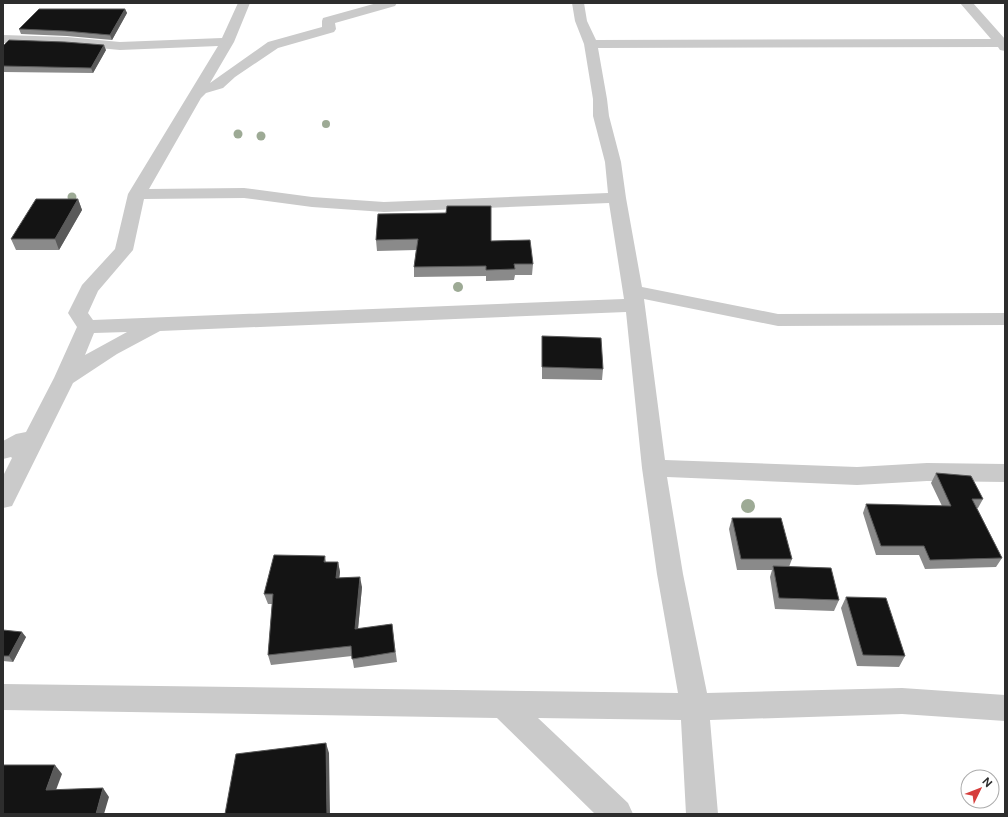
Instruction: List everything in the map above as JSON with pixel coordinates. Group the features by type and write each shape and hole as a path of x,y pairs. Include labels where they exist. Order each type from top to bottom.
{"street":[{"path":"87,326 78,313 89,289 124,250 137,194 227,42 244,3"},
{"path":"191,102 201,90 218,85 230,74 273,45 329,29 328,21 391,3"},
{"path":"578,3 581,21 591,44 600,99 601,116 612,162 633,298 654,468 670,574 695,707 702,814"},
{"path":"966,3 1004,45"},
{"path":"3,39 67,41 120,46 227,42"},
{"path":"591,44 1004,45"},
{"path":"137,194 244,192 312,202 384,207 617,198"},
{"path":"87,326 365,315 633,298 672,297 743,315 778,320 1005,319"},
{"path":"64,378 110,349 157,324"},
{"path":"3,499 13,456 64,378 87,326"},
{"path":"654,468 857,476 927,472 1005,473"},
{"path":"3,697 695,707 902,701 1005,708"},
{"path":"502,704 617,814"}],"building":[{"path":"39,9 125,9 110,35 19,29"},
{"path":"9,40 104,45 91,68 3,66 3,46"},
{"path":"36,199 78,199 55,239 11,239"},
{"path":"447,206 491,206 491,241 530,240 533,264 514,264 515,269 486,270 486,266 414,267 418,239 376,240 378,214 446,213"},
{"path":"542,336 601,338 603,369 542,367"},
{"path":"936,473 971,476 983,499 972,499 1002,558 930,560 924,546 881,546 866,504 951,506"},
{"path":"732,518 781,518 792,559 741,559"},
{"path":"274,555 325,556 324,562 338,562 336,578 360,577 355,629 392,624 395,652 352,659 351,646 268,655 273,594 264,594"},
{"path":"773,566 831,568 839,600 779,598"},
{"path":"846,597 886,598 905,656 863,655"},
{"path":"3,630 22,632 9,656 3,656"},
{"path":"326,743 327,814 225,814 236,754"},
{"path":"3,765 55,765 46,790 103,788 96,814 3,814"}]}
